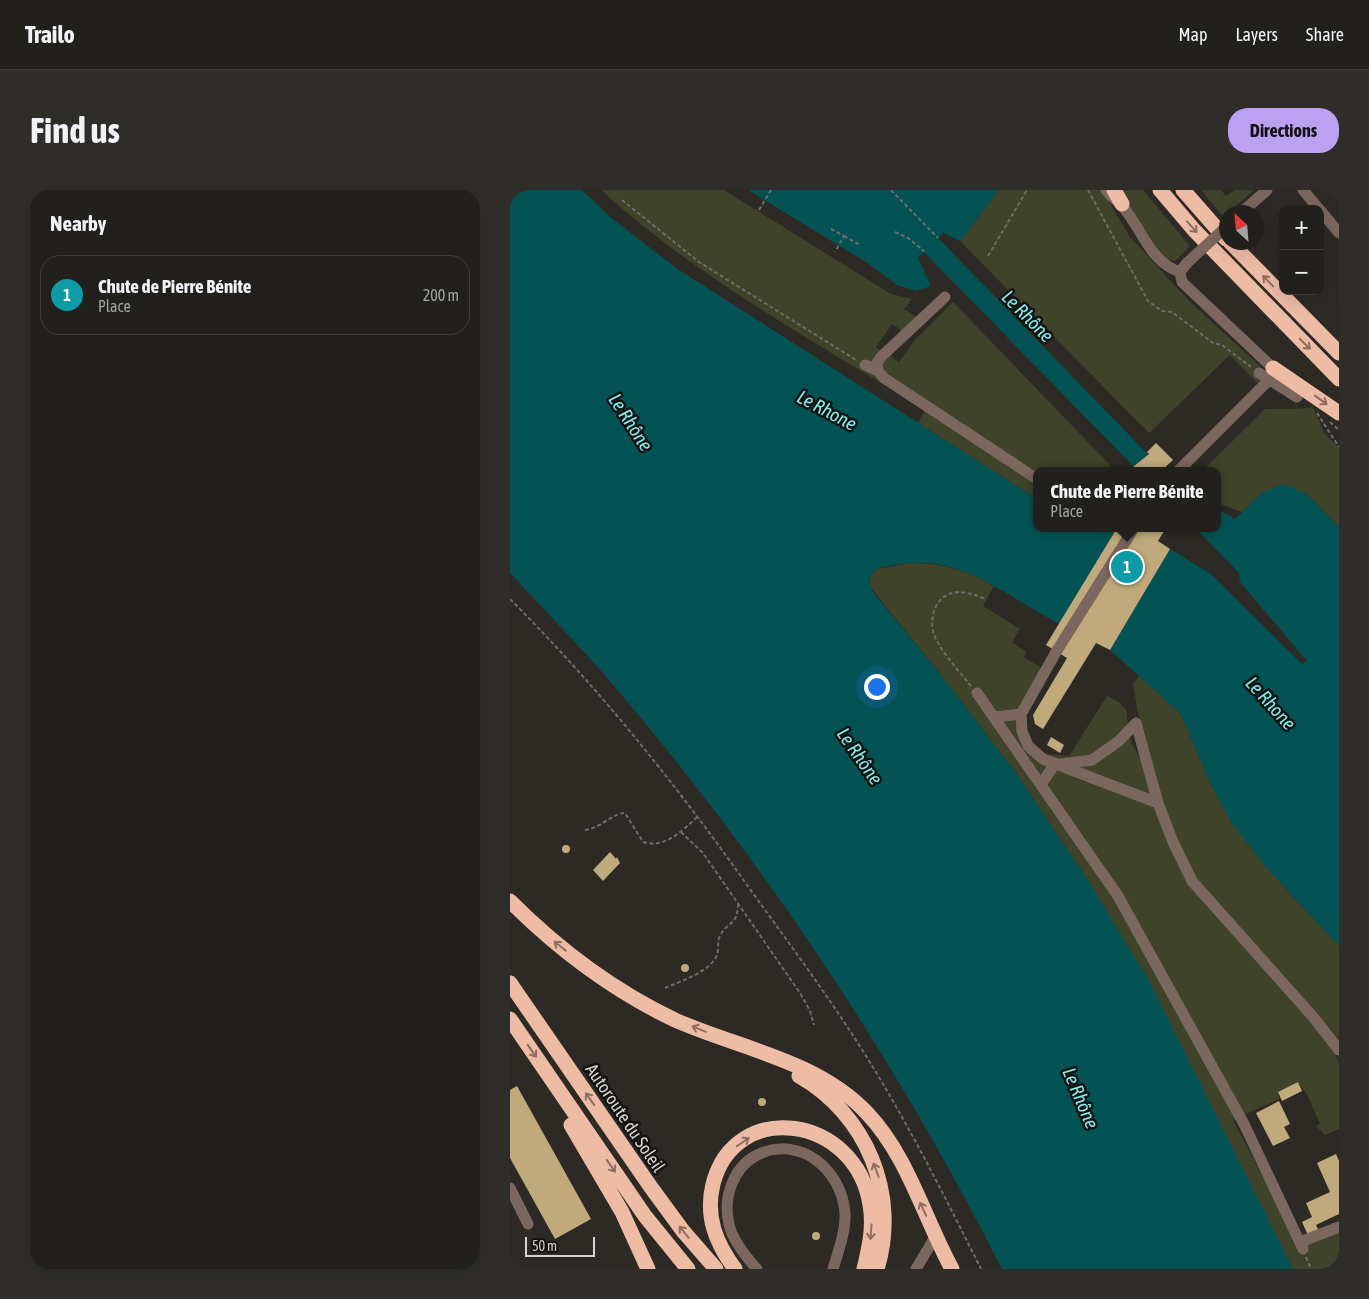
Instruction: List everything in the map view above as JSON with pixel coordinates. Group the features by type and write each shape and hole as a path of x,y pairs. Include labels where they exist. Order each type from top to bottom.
{"highway":[{"path":"1114,190 1122,204"},
{"path":"1160,190 1194,230 1339,379"},
{"path":"1183,190 1219,231"},
{"path":"1238,250 1339,353"},
{"path":"1267,373 1339,413"},
{"path":"510,901 559,945 615,986 676,1020 815,1074 843,1091 868,1114 886,1136 952,1269"},
{"name":"Autoroute du Soleil","path":"510,983 654,1192 683,1231 716,1269"},
{"path":"510,1019 651,1223 688,1269"},
{"path":"744,1048 821,1090 839,1106 857,1130 877,1171 882,1192 884,1235 877,1269"},
{"path":"553,1082 556,1103 611,1192 648,1269"},
{"path":"735,1269 718,1243 710,1218 710,1200 718,1172 726,1157 747,1139 763,1132 790,1128 806,1130 832,1141 850,1157 859,1171 867,1190 871,1217 870,1243 864,1269"}],"street":[{"path":"1106,190 1111,198 1122,204 1157,258 1166,266 1183,267"},
{"path":"1250,205 1267,190"},
{"path":"1303,190 1316,205"},
{"path":"1324,215 1339,232"},
{"path":"1219,233 1183,267 1182,282 1267,373 1297,397"},
{"path":"878,371 877,363 882,356 945,297"},
{"path":"865,365 878,371 884,378 1033,476"},
{"path":"1182,467 1267,373"},
{"path":"1023,749 1021,714 1056,652 1131,532"},
{"path":"977,693 1023,749 1041,785 1118,896 1244,1124 1301,1245 1339,1227"},
{"path":"995,717 1021,714"},
{"path":"1041,785 1058,764 1092,760 1119,742 1136,723 1158,803 1172,842 1192,881 1314,1018 1339,1050"},
{"path":"1023,749 1043,759 1158,803"},
{"path":"757,1269 740,1246 729,1226 727,1205 731,1184 742,1167 756,1156 773,1150 793,1150 811,1157 826,1168 837,1182 845,1214 833,1269"},
{"path":"510,1188 528,1224"},
{"path":"916,1269 935,1237"}],"path":[{"path":"758,210 771,190"},
{"path":"891,190 938,238"},
{"path":"988,256 1027,190"},
{"path":"1088,190 1148,301 1162,311 1172,312 1267,373"},
{"path":"622,200 699,262 865,365"},
{"path":"831,229 860,245"},
{"path":"895,232 908,238 924,251"},
{"path":"835,252 844,236"},
{"path":"1313,408 1339,447"},
{"path":"977,693 946,654 935,636 932,623 935,608 941,599 952,593 968,592 986,599"},
{"path":"510,599 628,727 698,816 852,1034 914,1138 981,1269"},
{"path":"585,830 596,828 620,813 625,813 643,842 652,845 667,841 681,832 698,816"},
{"path":"681,832 702,853 800,993 810,1011 814,1025"},
{"path":"665,988 692,976 710,964 717,955 719,936 733,923 738,915 738,904"}],"green space":[{"path":"601,190 724,190 891,294 912,299 904,309 916,317 904,332 892,324 876,347 899,362 915,340 953,302 1110,465 1108,467 1033,467 1033,496 918,423 925,410 757,307 676,252"},
{"path":"999,190 1102,190 1130,237 1190,302 1261,367 1261,376 1258,384 1230,355 1149,433 960,241"},
{"path":"1119,190 1143,190 1190,246 1175,261 1165,259 1147,236"},
{"path":"1201,190 1221,190 1226,196 1235,190 1254,190 1237,205 1219,205 1219,212"},
{"path":"1313,407 1324,433 1339,448 1339,527 1307,494 1263,492 1242,512 1221,504 1221,467 1206,467 1265,409"},
{"path":"910,563 933,564 954,568 994,586 983,606 1020,629 1012,642 1026,652 1024,657 1043,669 1021,703 1028,731 1034,743 1044,754 1069,756 1107,696 1117,701 1127,710 1129,735 1140,758 1151,756 1138,713 1133,684 1139,676 1181,714 1212,787 1265,866 1339,946 1339,1052 1335,1055 1339,1062 1339,1129 1325,1135 1316,1126 1320,1124 1307,1094 1298,1082 1278,1092 1279,1099 1233,1120 1299,1246 1339,1230 1339,1269 1293,1269 1087,879 1018,776 945,680 870,587 870,577 877,569"}],"water":[{"path":"510,190 582,190 609,216 676,268 1033,496 1033,532 1115,532 1060,624 985,581 966,572 946,566 925,563 887,566 873,572 869,582 872,591 945,680 1018,776 1087,879 1148,979 1293,1269 1002,1269 961,1191 873,1040 776,894 671,755 615,687 510,573"},
{"path":"748,190 999,190 960,241 943,233 938,238 1160,467 1134,467 924,252 918,258 931,286 916,291 897,285 869,264"},
{"name":"Le Rhone","path":"1283,484 1307,494 1339,527 1339,946 1265,866 1233,825 1212,787 1181,714 1110,650 1170,549 1211,574 1302,664 1307,661 1240,582 1239,573 1199,532 1221,532 1221,511 1235,519 1263,492"}],"building":[{"path":"1156,443 1173,460 1165,467 1133,467 1149,454 1147,452"},
{"path":"1115,532 1164,532 1158,541 1170,549 1110,650 1096,643 1043,729 1035,724 1033,715 1067,658 1046,645"},
{"path":"1051,737 1064,745 1060,753 1047,745"},
{"path":"566,845 570,849 566,853 562,849"},
{"path":"610,852 616,859 617,857 620,863 603,881 593,870"},
{"path":"685,964 689,968 685,972 681,968"},
{"path":"1298,1082 1302,1091 1282,1101 1278,1092"},
{"path":"517,1086 591,1219 555,1239 510,1158 510,1090"},
{"path":"762,1098 766,1102 762,1106 758,1102"},
{"path":"1279,1101 1290,1124 1284,1127 1290,1138 1273,1146 1256,1113"},
{"path":"1336,1154 1339,1161 1339,1214 1316,1225 1319,1231 1308,1235 1302,1222 1312,1217 1306,1203 1330,1192 1317,1163"},
{"path":"816,1232 820,1236 816,1240 812,1236"}],"place":[{"name":"Chute de Pierre Bénite","path":"1127,567"}],"water label":[{"name":"Le Rhône","path":"1028,316"},
{"name":"Le Rhône","path":"631,422"},
{"name":"Le Rhône","path":"860,756"},
{"name":"Le Rhône","path":"1081,1098"}]}
